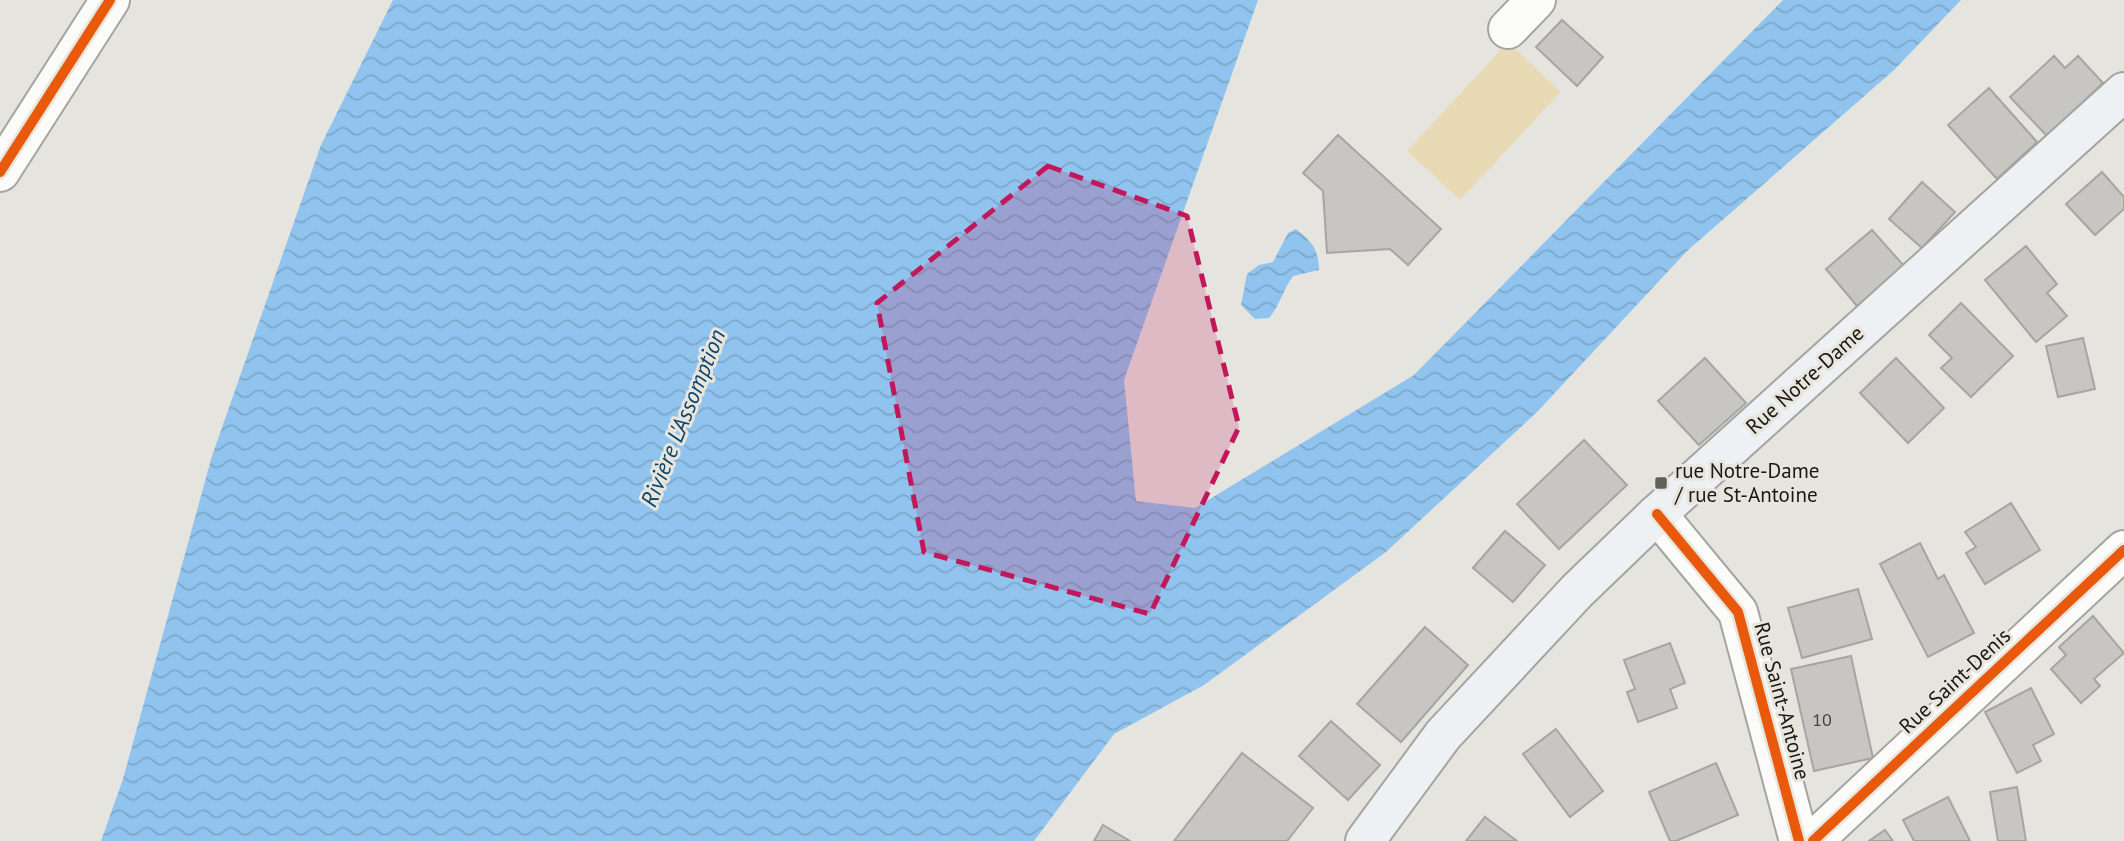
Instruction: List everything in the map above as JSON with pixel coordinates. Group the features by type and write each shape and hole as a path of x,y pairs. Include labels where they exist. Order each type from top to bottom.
{"main road":[{"name":"Rue Notre-Dame","path":"1365,841 1443,735 1577,591 1657,514 2124,92"}],"street":[{"path":"0,172 110,0"},
{"path":"1508,29 1536,0"},
{"name":"Rue Saint-Antoine","path":"1657,514 1738,612 1799,841"},
{"name":"Rue Saint-Denis","path":"1813,841 2124,550"}],"highlighted area":[{"path":"1048,166 1187,216 1239,427 1150,614 924,552 877,303"}],"shaded area":[{"path":"1508,42 1561,92 1460,200 1407,151"}],"water":[{"name":"Rivière L'Assomption","path":"393,0 1258,0 1124,380 1136,501 1195,508 1414,375 1783,0 1961,0 1894,70 1687,251 1538,411 1386,552 1204,685 1114,734 1034,841 101,841 123,779 212,456 321,145"},
{"path":"1296,229 1314,246 1319,270 1293,276 1269,318 1255,319 1241,305 1247,274 1259,265 1273,262 1288,233"}],"building":[{"path":"1562,20 1603,57 1577,86 1536,47"},
{"path":"2054,56 2065,68 2078,56 2103,83 2047,136 2010,97"},
{"path":"1989,88 2037,142 1997,179 1948,125"},
{"path":"1338,135 1441,229 1408,265 1390,249 1327,253 1323,191 1303,173"},
{"path":"2102,172 2124,197 2124,209 2095,235 2066,204"},
{"path":"1922,182 1955,212 1922,248 1889,219"},
{"path":"1872,230 1904,266 1857,306 1826,269"},
{"path":"2026,246 2057,284 2047,293 2067,316 2036,342 1985,280"},
{"path":"1961,303 2013,356 1971,397 1941,368 1952,358 1929,335"},
{"path":"2083,338 2095,389 2058,397 2046,346"},
{"path":"1705,358 1746,403 1699,445 1658,401"},
{"path":"1896,358 1944,408 1908,443 1860,393"},
{"path":"1584,440 1627,485 1559,549 1517,504"},
{"path":"2011,503 2040,550 1985,584 1966,553 1976,547 1965,532"},
{"path":"1505,531 1545,565 1513,602 1473,568"},
{"path":"1920,543 1938,579 1944,575 1974,633 1928,657 1880,564"},
{"path":"1858,589 1872,639 1802,658 1788,608"},
{"path":"2093,616 2124,653 2094,679 2100,686 2081,703 2051,669 2066,655 2059,647"},
{"path":"1425,627 1468,665 1401,742 1357,704"},
{"path":"1670,643 1685,683 1670,689 1677,708 1638,722 1627,692 1635,689 1624,660"},
{"path":"1851,656 1873,758 1814,771 1791,669"},
{"path":"2031,688 2054,734 2033,745 2041,761 2017,773 1985,712"},
{"path":"1331,721 1380,765 1348,800 1299,756"},
{"path":"1556,729 1603,791 1570,817 1523,754"},
{"path":"1242,753 1313,808 1287,841 1174,841"},
{"path":"1716,763 1738,815 1676,841 1670,841 1649,792"},
{"path":"2017,787 2026,841 1998,841 1990,792"},
{"path":"1948,797 1970,841 1914,841 1903,820"},
{"path":"1485,817 1517,841 1466,841"},
{"path":"1103,825 1130,841 1094,841"},
{"path":"1885,830 1893,841 1869,841"}],"cycle path":[{"path":"0,172 110,0"},
{"path":"1657,514 1738,612 1799,841"},
{"path":"1813,841 2124,550"}],"place":[{"name":"rue Notre-Dame / rue St-Antoine","path":"1661,483"}]}
